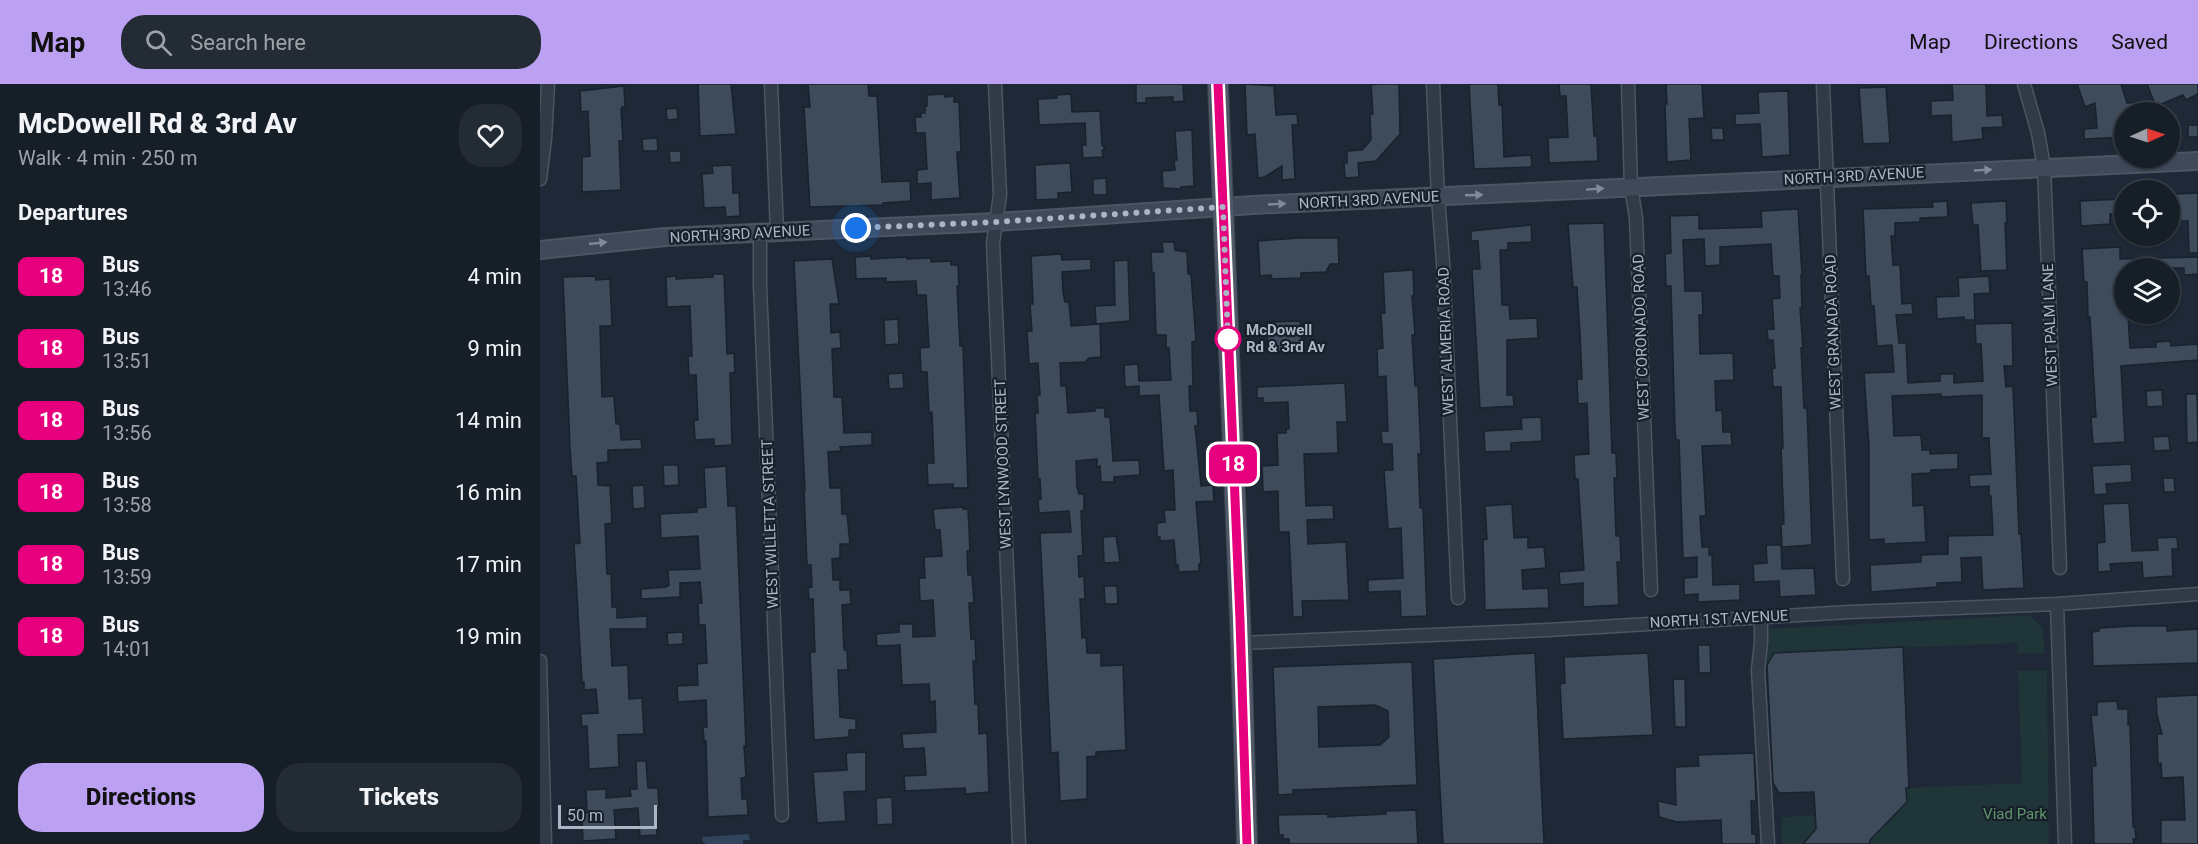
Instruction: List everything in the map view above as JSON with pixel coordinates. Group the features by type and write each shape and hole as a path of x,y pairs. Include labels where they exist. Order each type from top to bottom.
{"main road":[{"path":"1218,84 1247,844"}],"street":[{"path":"540,179 548,84"},
{"path":"771,84 777,232"},
{"name":"WEST LYNWOOD STREET","path":"995,84 1000,195 993,243 1019,844"},
{"name":"WEST ALMERIA ROAD","path":"1433,84 1458,598"},
{"name":"WEST CORONADO ROAD","path":"1628,84 1631,187 1636,218 1651,590"},
{"name":"WEST GRANADA ROAD","path":"1823,84 1843,579"},
{"name":"WEST PALM LANE","path":"2024,84 2038,133 2044,167 2060,568"},
{"name":"NORTH 3RD AVENUE","path":"540,250 666,237 996,222 1223,207 2198,160"},
{"name":"WEST WILLETTA STREET","path":"760,234 760,286 782,815"},
{"name":"NORTH 1ST AVENUE","path":"1241,643 2056,604 2198,594"},
{"path":"2056,604 2065,844"},
{"path":"1761,617 1758,670 1768,844"},
{"path":"540,661 545,844"}],"green space":[{"path":"2029,615 2042,627 2045,653 2018,654 2017,643 1774,653 1766,666 1770,629"},
{"name":"Viad Park","path":"2047,670 2049,844 1870,844 1868,842 1907,802 1906,788 2022,783 2018,671"},
{"path":"1816,815 1817,829 1803,844 1782,844 1782,817"}],"water":[{"path":"749,834 750,840 743,840 743,844 706,844 702,837"}],"building":[{"path":"698,84 731,84 736,134 700,136"},
{"path":"808,84 868,84 869,96 877,96 882,182 910,181 911,201 883,203 883,205 810,207 804,107 810,107"},
{"path":"1136,84 1183,84 1184,101 1173,102 1173,97 1169,97 1146,98 1146,103 1136,103"},
{"path":"1245,84 1274,86 1276,115 1297,114 1298,125 1292,125 1295,179 1282,180 1282,166 1265,177 1258,178 1255,134 1247,135"},
{"path":"1399,84 1400,134 1376,161 1358,163 1359,177 1345,178 1344,163 1347,163 1347,151 1362,150 1371,140 1370,114 1373,114 1371,85"},
{"path":"1469,84 1498,84 1499,105 1502,104 1504,157 1531,155 1532,165 1530,167 1474,169"},
{"path":"1559,84 1591,84 1598,161 1549,163 1548,138 1568,137 1566,96 1560,96"},
{"path":"1666,84 1702,84 1704,118 1689,119 1691,160 1667,162"},
{"path":"1952,84 1986,84 1987,116 2002,115 2003,127 1982,128 1983,139 1952,142 1951,115 1931,116 1931,101 1953,100"},
{"path":"2077,84 2121,84 2127,102 2114,102 2114,138 2084,139 2084,129 2097,128 2095,103 2085,107"},
{"path":"2147,84 2198,84 2198,94 2186,100 2183,95 2166,102 2154,102"},
{"path":"624,86 625,107 621,109 623,141 619,141 621,190 582,192 582,157 590,156 588,111 581,112 580,91"},
{"path":"1886,87 1890,143 1863,144 1859,88"},
{"path":"1788,91 1790,155 1762,157 1760,124 1735,125 1735,114 1759,113 1758,92"},
{"path":"945,94 945,97 954,96 954,102 959,102 961,152 957,152 957,156 960,198 931,200 931,183 917,184 917,170 927,169 925,133 916,133 915,117 921,117 921,113 925,113 927,95"},
{"path":"1071,94 1072,112 1100,111 1102,145 1105,148 1102,151 1103,157 1083,158 1082,145 1086,145 1085,123 1039,125 1038,99 1057,98 1056,95"},
{"path":"677,108 678,119 667,120 666,109"},
{"path":"2188,125 2198,125 2198,137 2188,137"},
{"path":"1711,128 1723,128 1724,140 1712,140"},
{"path":"1192,130 1194,186 1181,187 1181,189 1163,188 1162,171 1175,170 1174,160 1177,160 1175,131"},
{"path":"657,138 658,151 643,151 642,139"},
{"path":"669,151 681,151 681,162 670,163"},
{"path":"1070,163 1072,192 1058,193 1058,199 1036,200 1035,165"},
{"path":"732,165 733,193 739,193 740,216 726,217 725,207 704,208 702,174 713,173 712,166"},
{"path":"1106,178 1107,195 1093,195 1093,179"},
{"path":"2198,193 2198,253 2189,253 2188,221 2180,221 2180,194"},
{"path":"2114,199 2114,214 2110,214 2110,224 2081,226 2080,201"},
{"path":"1947,201 1948,217 1920,218 1920,222 1895,223 1895,236 1891,236 1893,265 1900,265 1902,304 1912,303 1913,314 1896,315 1899,343 1906,343 1908,383 1940,381 1940,374 1954,374 1954,383 1983,381 1981,344 1976,344 1975,324 2012,323 2013,366 2004,366 2006,387 2013,386 2019,534 2021,534 2024,588 1983,590 1981,557 1961,558 1962,582 1937,583 1937,587 1871,592 1870,565 1921,562 1921,555 1948,554 1948,536 1993,535 1989,486 1970,487 1969,475 1991,474 1989,438 1982,438 1982,395 1941,397 1941,394 1892,396 1894,436 1921,435 1922,450 1930,450 1930,454 1958,453 1958,469 1931,470 1931,473 1912,474 1913,506 1924,505 1926,542 1884,544 1884,539 1869,540 1869,446 1864,373 1894,372 1892,345 1877,346 1874,306 1871,306 1869,276 1866,276 1863,209 1933,207 1932,202"},
{"path":"2006,201 2007,270 1981,271 1978,225 1973,225 1971,203"},
{"path":"1798,209 1802,275 1802,308 1800,308 1803,348 1801,348 1804,408 1807,408 1812,545 1782,547 1781,524 1784,524 1781,387 1773,387 1772,369 1775,368 1773,340 1768,340 1767,329 1774,329 1772,299 1780,298 1779,276 1773,276 1771,244 1720,247 1720,265 1705,266 1704,239 1683,240 1685,291 1702,291 1703,315 1699,315 1700,354 1733,353 1734,380 1715,381 1716,411 1722,410 1723,432 1731,432 1732,445 1702,446 1706,516 1700,516 1702,547 1709,547 1709,555 1712,555 1713,585 1740,584 1740,600 1698,602 1698,594 1684,595 1684,578 1697,577 1697,557 1683,558 1679,440 1676,440 1675,429 1671,286 1666,286 1665,254 1671,253 1670,216 1699,215 1699,229 1762,227 1761,211"},
{"path":"1604,223 1612,453 1616,453 1617,478 1614,478 1616,536 1620,536 1621,562 1617,562 1619,605 1583,607 1583,583 1560,585 1559,572 1584,570 1578,479 1575,479 1574,455 1589,454 1587,403 1578,404 1577,379 1582,379 1580,333 1577,287 1573,287 1568,224"},
{"path":"1531,225 1532,242 1508,243 1508,250 1500,250 1502,305 1509,305 1510,319 1537,318 1538,338 1507,340 1507,395 1513,395 1514,406 1480,408 1472,269 1480,269 1478,241 1471,241 1471,231"},
{"path":"1338,238 1339,264 1330,264 1326,272 1301,273 1301,278 1272,279 1271,275 1260,276 1258,241"},
{"path":"1162,242 1174,242 1175,250 1187,252 1188,274 1191,274 1196,341 1192,342 1193,386 1189,386 1190,411 1197,411 1198,426 1195,426 1201,486 1213,485 1214,501 1196,502 1201,564 1199,564 1199,571 1179,572 1178,565 1176,565 1174,540 1160,541 1160,537 1157,537 1157,523 1165,522 1164,510 1175,510 1173,470 1164,471 1159,395 1139,396 1139,386 1125,387 1124,365 1138,364 1139,381 1171,380 1166,335 1156,335 1151,252 1163,252"},
{"path":"2120,247 2120,258 2114,258 2114,324 2129,324 2130,348 2156,347 2156,342 2170,341 2171,346 2198,344 2198,360 2121,366 2125,442 2093,444 2091,417 2096,417 2090,317 2088,317 2087,282 2084,282 2082,249"},
{"path":"1061,254 1062,260 1091,259 1091,270 1062,272 1063,292 1065,302 1069,302 1071,326 1100,324 1101,357 1089,358 1085,362 1060,363 1061,386 1066,386 1068,413 1105,408 1105,417 1110,417 1113,461 1139,460 1140,475 1114,477 1114,482 1101,482 1097,459 1076,461 1077,487 1079,494 1084,494 1084,510 1081,511 1083,556 1078,556 1079,577 1084,576 1085,599 1080,599 1082,638 1086,637 1087,653 1101,653 1101,666 1123,665 1126,750 1096,752 1096,756 1087,757 1087,799 1060,801 1058,752 1051,753 1040,533 1071,532 1069,511 1039,513 1038,500 1041,499 1035,413 1038,413 1037,395 1040,395 1038,363 1029,364 1027,331 1032,331 1031,256"},
{"path":"871,256 871,259 931,258 931,262 951,261 951,265 958,265 959,286 957,286 960,346 963,346 968,488 953,488 953,484 928,485 927,463 934,463 932,412 929,413 927,372 921,372 920,348 929,347 926,295 917,295 916,281 886,282 886,278 856,279 855,257"},
{"path":"2198,257 2198,274 2184,275 2184,268 2180,268 2180,258 2159,258"},
{"path":"832,259 839,304 830,304 831,333 840,332 841,348 832,349 834,397 842,397 844,433 872,432 872,445 840,447 841,451 828,452 830,488 841,488 842,514 847,514 850,544 840,544 840,558 832,559 833,580 840,580 840,590 850,590 851,604 842,605 844,650 847,650 848,670 838,670 840,717 856,719 856,730 849,730 849,737 814,740 810,652 815,652 813,599 809,599 808,588 812,587 811,565 807,565 794,261"},
{"path":"1128,260 1130,321 1096,324 1095,306 1115,305 1114,261"},
{"path":"1413,270 1415,335 1412,335 1415,386 1418,386 1421,454 1418,454 1420,508 1423,508 1427,616 1401,617 1400,591 1368,592 1368,580 1403,578 1401,528 1388,529 1384,470 1393,470 1392,444 1382,444 1381,431 1388,431 1386,376 1378,377 1377,349 1383,348 1381,313 1385,313 1383,272"},
{"path":"713,274 724,274 727,354 734,353 735,372 730,373 732,445 714,446 714,439 695,440 694,420 698,420 696,375 689,375 688,356 692,356 690,306 667,307 666,277 676,276 676,279 713,277"},
{"path":"595,276 596,280 610,279 612,326 600,326 602,397 614,396 616,424 620,424 621,440 641,439 642,449 608,450 608,462 597,463 598,485 610,486 612,523 605,524 607,574 611,574 612,607 617,607 617,618 647,616 647,629 610,629 612,666 628,665 629,699 642,698 644,734 618,735 619,767 589,769 587,726 582,727 581,714 598,713 596,689 584,690 584,682 582,682 574,544 580,543 576,476 572,476 570,448 563,277"},
{"path":"1989,276 1990,293 1974,294 1975,320 1964,320 1964,317 1937,319 1936,297 1959,296 1958,278"},
{"path":"898,319 899,344 885,345 884,320"},
{"path":"1300,321 1302,350 1268,352 1266,322"},
{"path":"903,373 904,388 889,389 888,374"},
{"path":"1345,383 1347,422 1337,422 1338,453 1304,454 1306,506 1333,505 1334,519 1307,520 1308,544 1346,542 1349,600 1302,601 1303,617 1293,617 1289,532 1279,532 1278,491 1263,492 1262,466 1278,465 1277,433 1286,433 1286,429 1289,429 1288,402 1263,403 1263,398 1257,398 1257,387"},
{"path":"2162,390 2163,406 2147,407 2146,391"},
{"path":"2186,394 2197,394 2198,442 2187,443"},
{"path":"1541,417 1542,441 1511,443 1511,451 1485,452 1484,431 1522,429 1521,418"},
{"path":"2169,436 2170,450 2154,451 2153,437"},
{"path":"2131,464 2132,482 2106,484 2107,494 2094,495 2092,466"},
{"path":"663,465 678,465 679,485 664,486"},
{"path":"726,466 728,506 736,506 746,746 744,746 746,777 741,778 742,799 747,799 748,815 708,817 706,741 704,741 703,727 707,727 706,700 678,702 677,686 698,685 697,664 707,663 705,625 699,625 698,603 702,603 700,582 680,583 680,597 641,599 641,589 669,585 668,570 700,569 698,536 661,538 660,514 697,512 697,508 706,507 704,468"},
{"path":"2163,478 2174,478 2175,492 2164,492"},
{"path":"644,485 645,508 633,509 632,486"},
{"path":"2129,503 2132,551 2158,550 2157,538 2177,537 2178,549 2172,549 2173,576 2143,578 2142,562 2110,564 2111,571 2098,572 2097,543 2105,542 2103,504"},
{"path":"1512,504 1514,538 1528,537 1528,548 1544,547 1546,568 1522,570 1523,589 1548,588 1549,608 1485,610 1483,540 1487,539 1485,506"},
{"path":"963,507 963,509 968,509 970,551 967,551 968,575 972,575 974,603 969,603 971,639 975,639 976,661 973,661 975,704 978,704 979,734 987,733 989,792 966,794 965,788 905,791 904,776 926,775 924,748 903,749 902,734 936,732 935,701 930,702 929,684 902,685 900,645 877,646 876,634 899,632 899,624 913,624 913,637 935,636 933,600 920,601 919,578 925,578 924,557 942,556 940,530 935,530 933,509"},
{"path":"1116,536 1120,562 1104,563 1103,537"},
{"path":"1766,545 1781,545 1782,569 1814,568 1816,595 1780,597 1779,581 1754,582 1753,564 1767,563"},
{"path":"1104,586 1117,586 1118,604 1105,604"},
{"path":"2167,626 2167,631 2198,629 2198,663 2093,666 2092,632 2099,631 2099,628"},
{"path":"683,632 683,644 668,645 667,633"},
{"path":"1698,645 1710,645 1711,673 1699,673"},
{"path":"1903,647 1909,788 1906,788 1907,802 1870,840 1870,844 1803,844 1816,829 1814,792 1779,793 1773,783 1767,665 1774,653"},
{"path":"1535,653 1544,844 1443,844 1433,659"},
{"path":"1648,653 1653,735 1563,739 1560,684 1565,683 1564,657"},
{"path":"1412,662 1417,785 1293,790 1293,794 1278,795 1273,667","holes":["1375,705 1388,711 1389,737 1380,745 1319,747 1318,707"]},
{"path":"1673,679 1685,679 1686,727 1675,727"},
{"path":"2198,695 2198,844 2161,844 2161,820 2185,820 2183,777 2162,778 2161,763 2158,764 2157,734 2162,734 2157,715 2156,697"},
{"path":"2117,701 2118,709 2128,709 2133,827 2135,827 2136,839 2133,839 2134,844 2094,844 2092,766 2096,766 2091,715 2097,715 2097,702"},
{"path":"866,752 866,791 844,792 846,821 817,823 813,772 847,770 846,753"},
{"path":"1754,753 1756,801 1751,801 1752,834 1756,834 1756,844 1722,844 1721,820 1677,822 1659,817 1658,801 1676,805 1675,767 1699,766 1698,755"},
{"path":"636,761 646,761 648,788 658,788 657,835 640,836 638,808 614,810 616,839 583,841 582,818 583,813 587,813 586,790 606,789 606,798 631,796 630,789 637,789"},
{"path":"892,797 893,824 877,825 876,798"},
{"path":"1416,810 1418,844 1289,844 1289,839 1283,839 1283,835 1279,835 1278,815 1328,814 1328,817"}],"bus line":[{"name":"18","path":"1218,84 1247,844"}],"place":[{"name":"McDowell Rd & 3rd Av","path":"1228,339"}],"route":[{"path":"856,228 996,222 1223,207 1228,339"}]}
